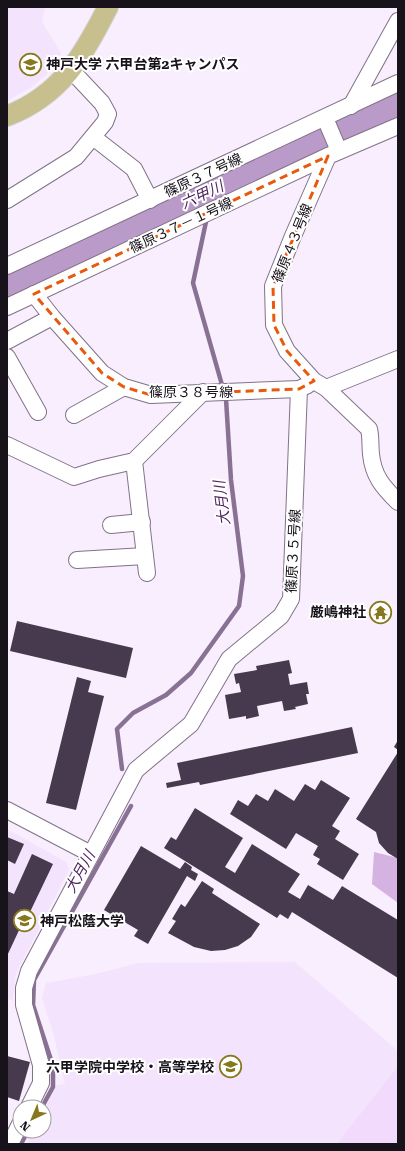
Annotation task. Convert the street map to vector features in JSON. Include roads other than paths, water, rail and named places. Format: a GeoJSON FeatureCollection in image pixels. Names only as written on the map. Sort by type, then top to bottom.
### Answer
{"type":"FeatureCollection","features":[{"type":"Feature","properties":{"kind":"main road"},"geometry":{"type":"LineString","coordinates":[[7,116],[26,107],[50,91],[71,70],[81,56],[108,7]]}},
{"type":"Feature","properties":{"kind":"street"},"geometry":{"type":"LineString","coordinates":[[351,106],[398,21]]}},
{"type":"Feature","properties":{"kind":"street"},"geometry":{"type":"LineString","coordinates":[[7,200],[76,157],[105,122],[108,114],[102,103],[71,70]]}},
{"type":"Feature","properties":{"kind":"street","name":"篠原３７号線"},"geometry":{"type":"LineString","coordinates":[[7,266],[398,84]]}},
{"type":"Feature","properties":{"kind":"street"},"geometry":{"type":"LineString","coordinates":[[325,118],[334,154]]}},
{"type":"Feature","properties":{"kind":"street","name":"篠原３７－１号線"},"geometry":{"type":"LineString","coordinates":[[7,307],[334,154],[398,126]]}},
{"type":"Feature","properties":{"kind":"street"},"geometry":{"type":"LineString","coordinates":[[93,137],[134,169],[150,200]]}},
{"type":"Feature","properties":{"kind":"street","name":"篠原４３号線"},"geometry":{"type":"LineString","coordinates":[[334,154],[293,236],[273,286],[274,324],[287,351],[320,385],[368,429],[370,434],[374,472],[380,483],[398,502]]}},
{"type":"Feature","properties":{"kind":"street","name":"篠原３８号線"},"geometry":{"type":"LineString","coordinates":[[34,294],[52,317],[102,373],[124,387],[151,395],[299,389],[320,385],[398,359]]}},
{"type":"Feature","properties":{"kind":"street"},"geometry":{"type":"LineString","coordinates":[[7,341],[52,317]]}},
{"type":"Feature","properties":{"kind":"street"},"geometry":{"type":"LineString","coordinates":[[7,357],[38,412]]}},
{"type":"Feature","properties":{"kind":"street"},"geometry":{"type":"LineString","coordinates":[[74,415],[124,387]]}},
{"type":"Feature","properties":{"kind":"street","name":"篠原３５号線"},"geometry":{"type":"LineString","coordinates":[[33,1099],[41,1083],[41,1065],[24,1005],[24,988],[29,971],[136,770],[191,724],[229,659],[282,616],[291,599],[299,389]]}},
{"type":"Feature","properties":{"kind":"street"},"geometry":{"type":"LineString","coordinates":[[7,445],[74,477],[99,469],[134,462],[203,392]]}},
{"type":"Feature","properties":{"kind":"street"},"geometry":{"type":"LineString","coordinates":[[134,462],[147,573]]}},
{"type":"Feature","properties":{"kind":"street"},"geometry":{"type":"LineString","coordinates":[[111,525],[142,522]]}},
{"type":"Feature","properties":{"kind":"street"},"geometry":{"type":"LineString","coordinates":[[77,560],[145,556]]}},
{"type":"Feature","properties":{"kind":"street"},"geometry":{"type":"LineString","coordinates":[[7,810],[91,854]]}},
{"type":"Feature","properties":{"kind":"waterway","name":"六甲川"},"geometry":{"type":"LineString","coordinates":[[7,287],[398,103]]}},
{"type":"Feature","properties":{"kind":"waterway","name":"大月川"},"geometry":{"type":"LineString","coordinates":[[209,208],[213,189]]}},
{"type":"Feature","properties":{"kind":"waterway","name":"大月川"},"geometry":{"type":"LineString","coordinates":[[122,769],[117,729],[133,713],[166,695],[191,673],[239,606],[243,576],[231,480],[226,399],[193,283],[207,217]]}},
{"type":"Feature","properties":{"kind":"waterway","name":"大月川"},"geometry":{"type":"LineString","coordinates":[[46,1099],[53,1087],[53,1066],[33,1005],[34,980],[131,806]]}},
{"type":"Feature","properties":{"kind":"waterway","name":"大月川"},"geometry":{"type":"LineString","coordinates":[[21,1144],[24,1139]]}},
{"type":"Feature","properties":{"kind":"place","name":"神戸大学 六甲台第2キャンパス"},"geometry":{"type":"Point","coordinates":[30,64]}},
{"type":"Feature","properties":{"kind":"place","name":"厳嶋神社"},"geometry":{"type":"Point","coordinates":[381,612]}},
{"type":"Feature","properties":{"kind":"place","name":"神戸松蔭大学"},"geometry":{"type":"Point","coordinates":[25,921]}},
{"type":"Feature","properties":{"kind":"place","name":"六甲学院中学校・高等学校"},"geometry":{"type":"Point","coordinates":[230,1067]}}]}
